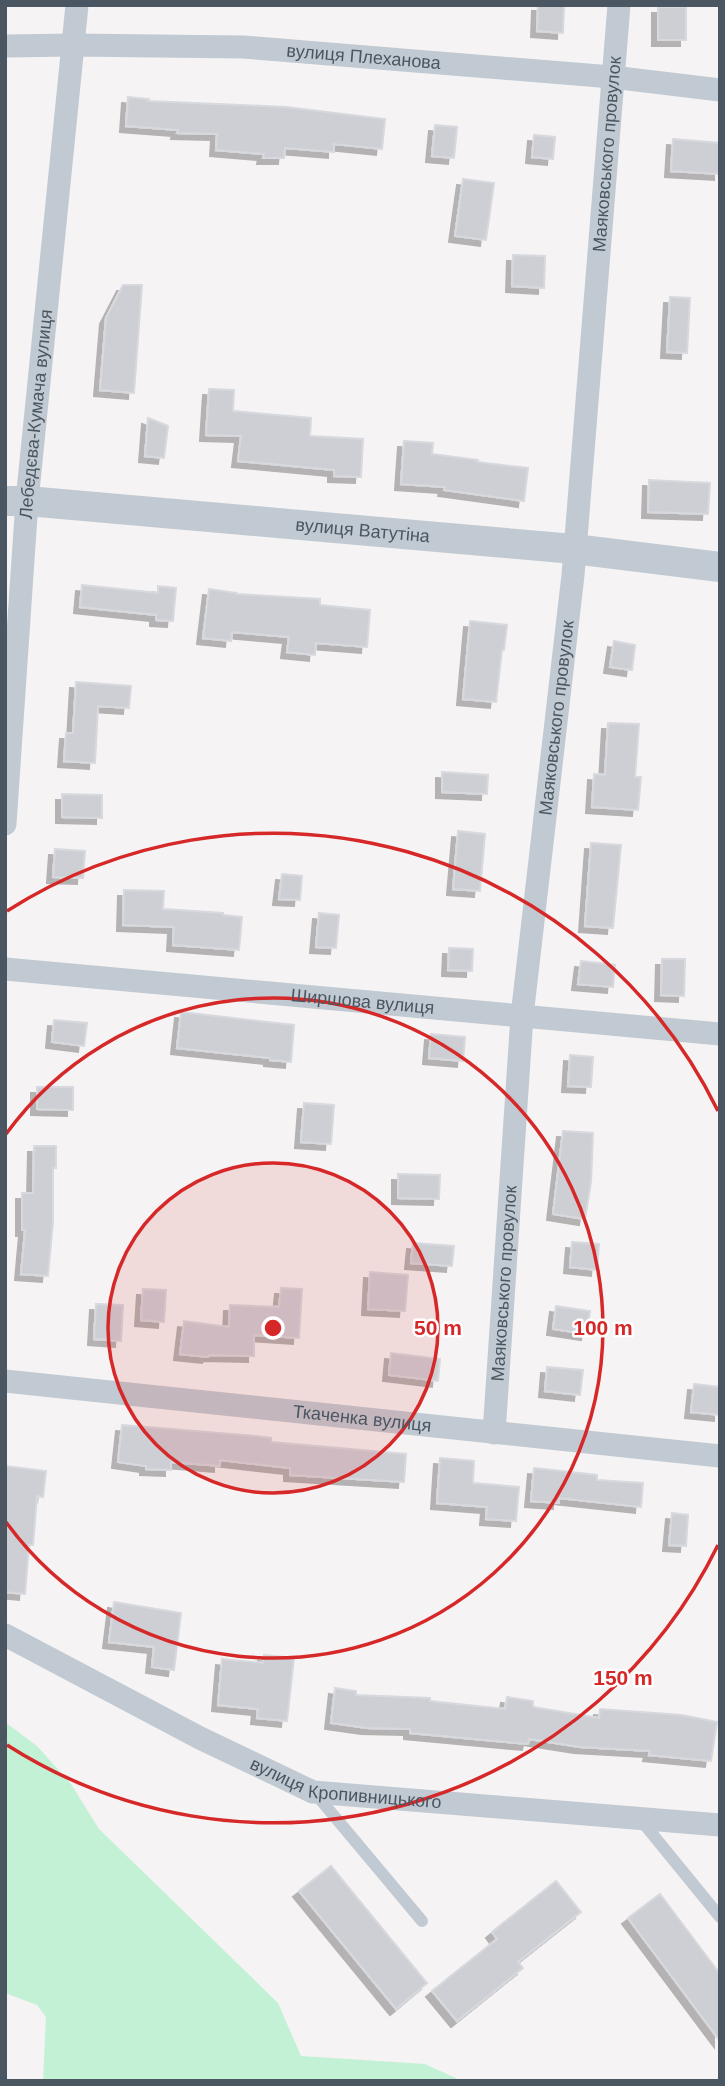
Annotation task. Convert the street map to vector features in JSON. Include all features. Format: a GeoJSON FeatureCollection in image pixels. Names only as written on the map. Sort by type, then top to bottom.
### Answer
{"type":"FeatureCollection","features":[{"type":"Feature","properties":{"kind":"street","name":"Лебедєва-Кумача вулиця"},"geometry":{"type":"LineString","coordinates":[[5,824],[16,501],[77,5]]}},
{"type":"Feature","properties":{"kind":"street","name":"Маяковського провулок"},"geometry":{"type":"LineString","coordinates":[[494,1433],[523,1016],[574,549],[619,5]]}},
{"type":"Feature","properties":{"kind":"street","name":"вулиця Плеханова"},"geometry":{"type":"LineString","coordinates":[[5,46],[243,47],[612,77],[720,90]]}},
{"type":"Feature","properties":{"kind":"street","name":"вулиця Ватутіна"},"geometry":{"type":"LineString","coordinates":[[16,501],[574,549],[720,567]]}},
{"type":"Feature","properties":{"kind":"street","name":"Ширшова вулиця"},"geometry":{"type":"LineString","coordinates":[[5,969],[720,1034]]}},
{"type":"Feature","properties":{"kind":"street","name":"Ткаченка вулиця"},"geometry":{"type":"LineString","coordinates":[[5,1381],[720,1456]]}},
{"type":"Feature","properties":{"kind":"street","name":"вулиця Кропивницького"},"geometry":{"type":"LineString","coordinates":[[5,1635],[200,1738],[313,1791],[720,1825]]}},
{"type":"Feature","properties":{"kind":"lane"},"geometry":{"type":"LineString","coordinates":[[313,1791],[422,1921]]}},
{"type":"Feature","properties":{"kind":"lane"},"geometry":{"type":"LineString","coordinates":[[639,1818],[720,1917]]}},
{"type":"Feature","properties":{"kind":"green space"},"geometry":{"type":"Polygon","coordinates":[[[5,1722],[37,1746],[71,1784],[99,1829],[278,2003],[301,2056],[425,2064],[462,2081],[43,2081],[46,2017],[37,2005],[5,1993],[5,1722]]]}},
{"type":"Feature","properties":{"kind":"building"},"geometry":{"type":"Polygon","coordinates":[[[538,5],[564,5],[563,33],[537,31],[538,5]]]}},
{"type":"Feature","properties":{"kind":"building"},"geometry":{"type":"Polygon","coordinates":[[[658,7],[686,7],[686,40],[658,40],[658,7]]]}},
{"type":"Feature","properties":{"kind":"building"},"geometry":{"type":"Polygon","coordinates":[[[128,97],[149,99],[148,101],[286,107],[385,119],[382,149],[334,144],[334,152],[285,148],[284,158],[263,158],[264,154],[216,150],[217,134],[177,133],[178,130],[126,126],[128,97]]]}},
{"type":"Feature","properties":{"kind":"building"},"geometry":{"type":"Polygon","coordinates":[[[435,125],[457,127],[454,158],[432,156],[435,125]]]}},
{"type":"Feature","properties":{"kind":"building"},"geometry":{"type":"Polygon","coordinates":[[[534,135],[555,137],[553,159],[532,157],[534,135]]]}},
{"type":"Feature","properties":{"kind":"building"},"geometry":{"type":"Polygon","coordinates":[[[673,139],[720,143],[720,174],[671,171],[673,139]]]}},
{"type":"Feature","properties":{"kind":"building"},"geometry":{"type":"Polygon","coordinates":[[[463,179],[494,183],[486,240],[455,236],[463,179]]]}},
{"type":"Feature","properties":{"kind":"building"},"geometry":{"type":"Polygon","coordinates":[[[513,255],[545,256],[544,288],[512,286],[513,255]]]}},
{"type":"Feature","properties":{"kind":"building"},"geometry":{"type":"Polygon","coordinates":[[[123,285],[142,285],[134,393],[100,390],[106,318],[123,285]]]}},
{"type":"Feature","properties":{"kind":"building"},"geometry":{"type":"Polygon","coordinates":[[[670,297],[690,298],[687,353],[667,352],[670,297]]]}},
{"type":"Feature","properties":{"kind":"building"},"geometry":{"type":"Polygon","coordinates":[[[209,389],[234,390],[233,411],[311,418],[310,436],[363,439],[361,477],[334,476],[334,470],[238,461],[241,436],[206,435],[209,389]]]}},
{"type":"Feature","properties":{"kind":"building"},"geometry":{"type":"Polygon","coordinates":[[[148,418],[168,426],[164,458],[145,456],[148,418]]]}},
{"type":"Feature","properties":{"kind":"building"},"geometry":{"type":"Polygon","coordinates":[[[404,441],[433,443],[432,454],[528,468],[524,501],[444,490],[445,487],[401,484],[404,441]]]}},
{"type":"Feature","properties":{"kind":"building"},"geometry":{"type":"Polygon","coordinates":[[[649,480],[710,483],[708,514],[648,512],[649,480]]]}},
{"type":"Feature","properties":{"kind":"building"},"geometry":{"type":"Polygon","coordinates":[[[82,585],[158,593],[158,586],[176,588],[173,621],[156,620],[156,615],[80,607],[82,585]]]}},
{"type":"Feature","properties":{"kind":"building"},"geometry":{"type":"Polygon","coordinates":[[[209,589],[237,594],[320,599],[320,605],[370,610],[367,647],[316,643],[315,655],[287,652],[289,637],[232,632],[231,641],[203,638],[209,589]]]}},
{"type":"Feature","properties":{"kind":"building"},"geometry":{"type":"Polygon","coordinates":[[[470,621],[507,625],[496,702],[463,699],[470,621]]]}},
{"type":"Feature","properties":{"kind":"building"},"geometry":{"type":"Polygon","coordinates":[[[614,641],[635,645],[632,670],[610,667],[614,641]]]}},
{"type":"Feature","properties":{"kind":"building"},"geometry":{"type":"Polygon","coordinates":[[[76,682],[131,686],[129,708],[98,706],[95,763],[64,761],[66,733],[73,733],[76,682]]]}},
{"type":"Feature","properties":{"kind":"building"},"geometry":{"type":"Polygon","coordinates":[[[608,723],[639,724],[635,777],[641,777],[638,810],[592,807],[594,774],[605,775],[608,723]]]}},
{"type":"Feature","properties":{"kind":"building"},"geometry":{"type":"Polygon","coordinates":[[[442,772],[488,775],[487,794],[442,792],[442,772]]]}},
{"type":"Feature","properties":{"kind":"building"},"geometry":{"type":"Polygon","coordinates":[[[62,794],[102,795],[102,818],[62,817],[62,794]]]}},
{"type":"Feature","properties":{"kind":"building"},"geometry":{"type":"Polygon","coordinates":[[[458,831],[485,834],[480,891],[453,889],[458,831]]]}},
{"type":"Feature","properties":{"kind":"building"},"geometry":{"type":"Polygon","coordinates":[[[591,843],[621,845],[613,928],[585,926],[591,843]]]}},
{"type":"Feature","properties":{"kind":"building"},"geometry":{"type":"Polygon","coordinates":[[[55,849],[85,851],[83,878],[53,877],[55,849]]]}},
{"type":"Feature","properties":{"kind":"building"},"geometry":{"type":"Polygon","coordinates":[[[282,874],[302,876],[300,900],[279,899],[282,874]]]}},
{"type":"Feature","properties":{"kind":"building"},"geometry":{"type":"Polygon","coordinates":[[[124,890],[164,891],[163,909],[242,917],[239,950],[173,945],[174,927],[123,925],[124,890]]]}},
{"type":"Feature","properties":{"kind":"building"},"geometry":{"type":"Polygon","coordinates":[[[319,913],[339,915],[336,948],[316,947],[319,913]]]}},
{"type":"Feature","properties":{"kind":"building"},"geometry":{"type":"Polygon","coordinates":[[[449,948],[473,949],[472,971],[448,970],[449,948]]]}},
{"type":"Feature","properties":{"kind":"building"},"geometry":{"type":"Polygon","coordinates":[[[662,959],[685,959],[684,996],[661,995],[662,959]]]}},
{"type":"Feature","properties":{"kind":"building"},"geometry":{"type":"Polygon","coordinates":[[[581,961],[615,965],[613,987],[578,984],[581,961]]]}},
{"type":"Feature","properties":{"kind":"building"},"geometry":{"type":"Polygon","coordinates":[[[181,1012],[294,1025],[291,1062],[177,1048],[181,1012]]]}},
{"type":"Feature","properties":{"kind":"building"},"geometry":{"type":"Polygon","coordinates":[[[54,1020],[87,1023],[84,1046],[52,1042],[54,1020]]]}},
{"type":"Feature","properties":{"kind":"building"},"geometry":{"type":"Polygon","coordinates":[[[431,1034],[465,1037],[463,1061],[429,1058],[431,1034]]]}},
{"type":"Feature","properties":{"kind":"building"},"geometry":{"type":"Polygon","coordinates":[[[570,1055],[593,1057],[591,1087],[568,1086],[570,1055]]]}},
{"type":"Feature","properties":{"kind":"building"},"geometry":{"type":"Polygon","coordinates":[[[37,1087],[73,1087],[73,1110],[37,1109],[37,1087]]]}},
{"type":"Feature","properties":{"kind":"building"},"geometry":{"type":"Polygon","coordinates":[[[304,1103],[334,1105],[331,1144],[301,1142],[304,1103]]]}},
{"type":"Feature","properties":{"kind":"building"},"geometry":{"type":"Polygon","coordinates":[[[563,1131],[593,1133],[591,1182],[585,1219],[553,1214],[563,1131]]]}},
{"type":"Feature","properties":{"kind":"building"},"geometry":{"type":"Polygon","coordinates":[[[34,1146],[56,1146],[48,1276],[21,1274],[25,1230],[22,1230],[22,1193],[33,1193],[34,1146]]]}},
{"type":"Feature","properties":{"kind":"building"},"geometry":{"type":"Polygon","coordinates":[[[398,1174],[440,1175],[439,1199],[398,1198],[398,1174]]]}},
{"type":"Feature","properties":{"kind":"building"},"geometry":{"type":"Polygon","coordinates":[[[572,1242],[599,1244],[597,1270],[570,1267],[572,1242]]]}},
{"type":"Feature","properties":{"kind":"building"},"geometry":{"type":"Polygon","coordinates":[[[413,1243],[454,1246],[452,1266],[411,1263],[413,1243]]]}},
{"type":"Feature","properties":{"kind":"building"},"geometry":{"type":"Polygon","coordinates":[[[370,1272],[408,1275],[405,1311],[368,1309],[370,1272]]]}},
{"type":"Feature","properties":{"kind":"building"},"geometry":{"type":"Polygon","coordinates":[[[281,1288],[302,1289],[299,1338],[254,1335],[254,1356],[208,1357],[180,1354],[184,1321],[229,1327],[230,1305],[279,1307],[281,1288]]]}},
{"type":"Feature","properties":{"kind":"building"},"geometry":{"type":"Polygon","coordinates":[[[143,1289],[166,1290],[164,1322],[141,1320],[143,1289]]]}},
{"type":"Feature","properties":{"kind":"building"},"geometry":{"type":"Polygon","coordinates":[[[96,1304],[123,1305],[121,1341],[94,1339],[96,1304]]]}},
{"type":"Feature","properties":{"kind":"building"},"geometry":{"type":"Polygon","coordinates":[[[556,1306],[590,1311],[587,1334],[553,1329],[556,1306]]]}},
{"type":"Feature","properties":{"kind":"building"},"geometry":{"type":"Polygon","coordinates":[[[391,1353],[440,1359],[438,1381],[389,1375],[391,1353]]]}},
{"type":"Feature","properties":{"kind":"building"},"geometry":{"type":"Polygon","coordinates":[[[547,1367],[583,1370],[580,1395],[545,1391],[547,1367]]]}},
{"type":"Feature","properties":{"kind":"building"},"geometry":{"type":"Polygon","coordinates":[[[694,1384],[720,1387],[720,1415],[691,1412],[694,1384]]]}},
{"type":"Feature","properties":{"kind":"building"},"geometry":{"type":"Polygon","coordinates":[[[122,1425],[256,1436],[271,1438],[271,1442],[406,1454],[404,1482],[290,1475],[290,1468],[220,1460],[220,1466],[171,1462],[171,1470],[146,1469],[146,1466],[118,1462],[122,1425]]]}},
{"type":"Feature","properties":{"kind":"building"},"geometry":{"type":"Polygon","coordinates":[[[440,1458],[474,1461],[473,1483],[519,1487],[516,1521],[486,1519],[487,1507],[437,1503],[440,1458]]]}},
{"type":"Feature","properties":{"kind":"building"},"geometry":{"type":"Polygon","coordinates":[[[5,1466],[46,1471],[43,1497],[37,1496],[25,1594],[5,1592],[5,1466]]]}},
{"type":"Feature","properties":{"kind":"building"},"geometry":{"type":"Polygon","coordinates":[[[534,1468],[597,1475],[597,1480],[643,1483],[641,1507],[559,1498],[559,1503],[531,1501],[534,1468]]]}},
{"type":"Feature","properties":{"kind":"building"},"geometry":{"type":"Polygon","coordinates":[[[672,1513],[688,1515],[686,1546],[669,1545],[672,1513]]]}},
{"type":"Feature","properties":{"kind":"building"},"geometry":{"type":"Polygon","coordinates":[[[114,1602],[181,1613],[174,1670],[152,1667],[154,1647],[109,1642],[114,1602]]]}},
{"type":"Feature","properties":{"kind":"building"},"geometry":{"type":"Polygon","coordinates":[[[264,1655],[294,1658],[287,1721],[257,1718],[258,1709],[218,1705],[222,1659],[263,1663],[264,1655]]]}},
{"type":"Feature","properties":{"kind":"building"},"geometry":{"type":"Polygon","coordinates":[[[335,1688],[356,1691],[356,1695],[430,1698],[430,1701],[505,1709],[507,1697],[533,1701],[533,1707],[599,1718],[600,1709],[682,1715],[717,1722],[711,1761],[649,1755],[650,1751],[580,1747],[529,1739],[528,1744],[410,1733],[410,1729],[367,1728],[331,1723],[335,1688]]]}},
{"type":"Feature","properties":{"kind":"building"},"geometry":{"type":"Polygon","coordinates":[[[331,1866],[427,1983],[396,2009],[299,1891],[331,1866]]]}},
{"type":"Feature","properties":{"kind":"building"},"geometry":{"type":"Polygon","coordinates":[[[556,1881],[581,1912],[518,1962],[523,1968],[457,2021],[432,1991],[497,1939],[492,1932],[556,1881]]]}},
{"type":"Feature","properties":{"kind":"building"},"geometry":{"type":"Polygon","coordinates":[[[660,1894],[720,1974],[720,2041],[628,1918],[660,1894]]]}}]}
